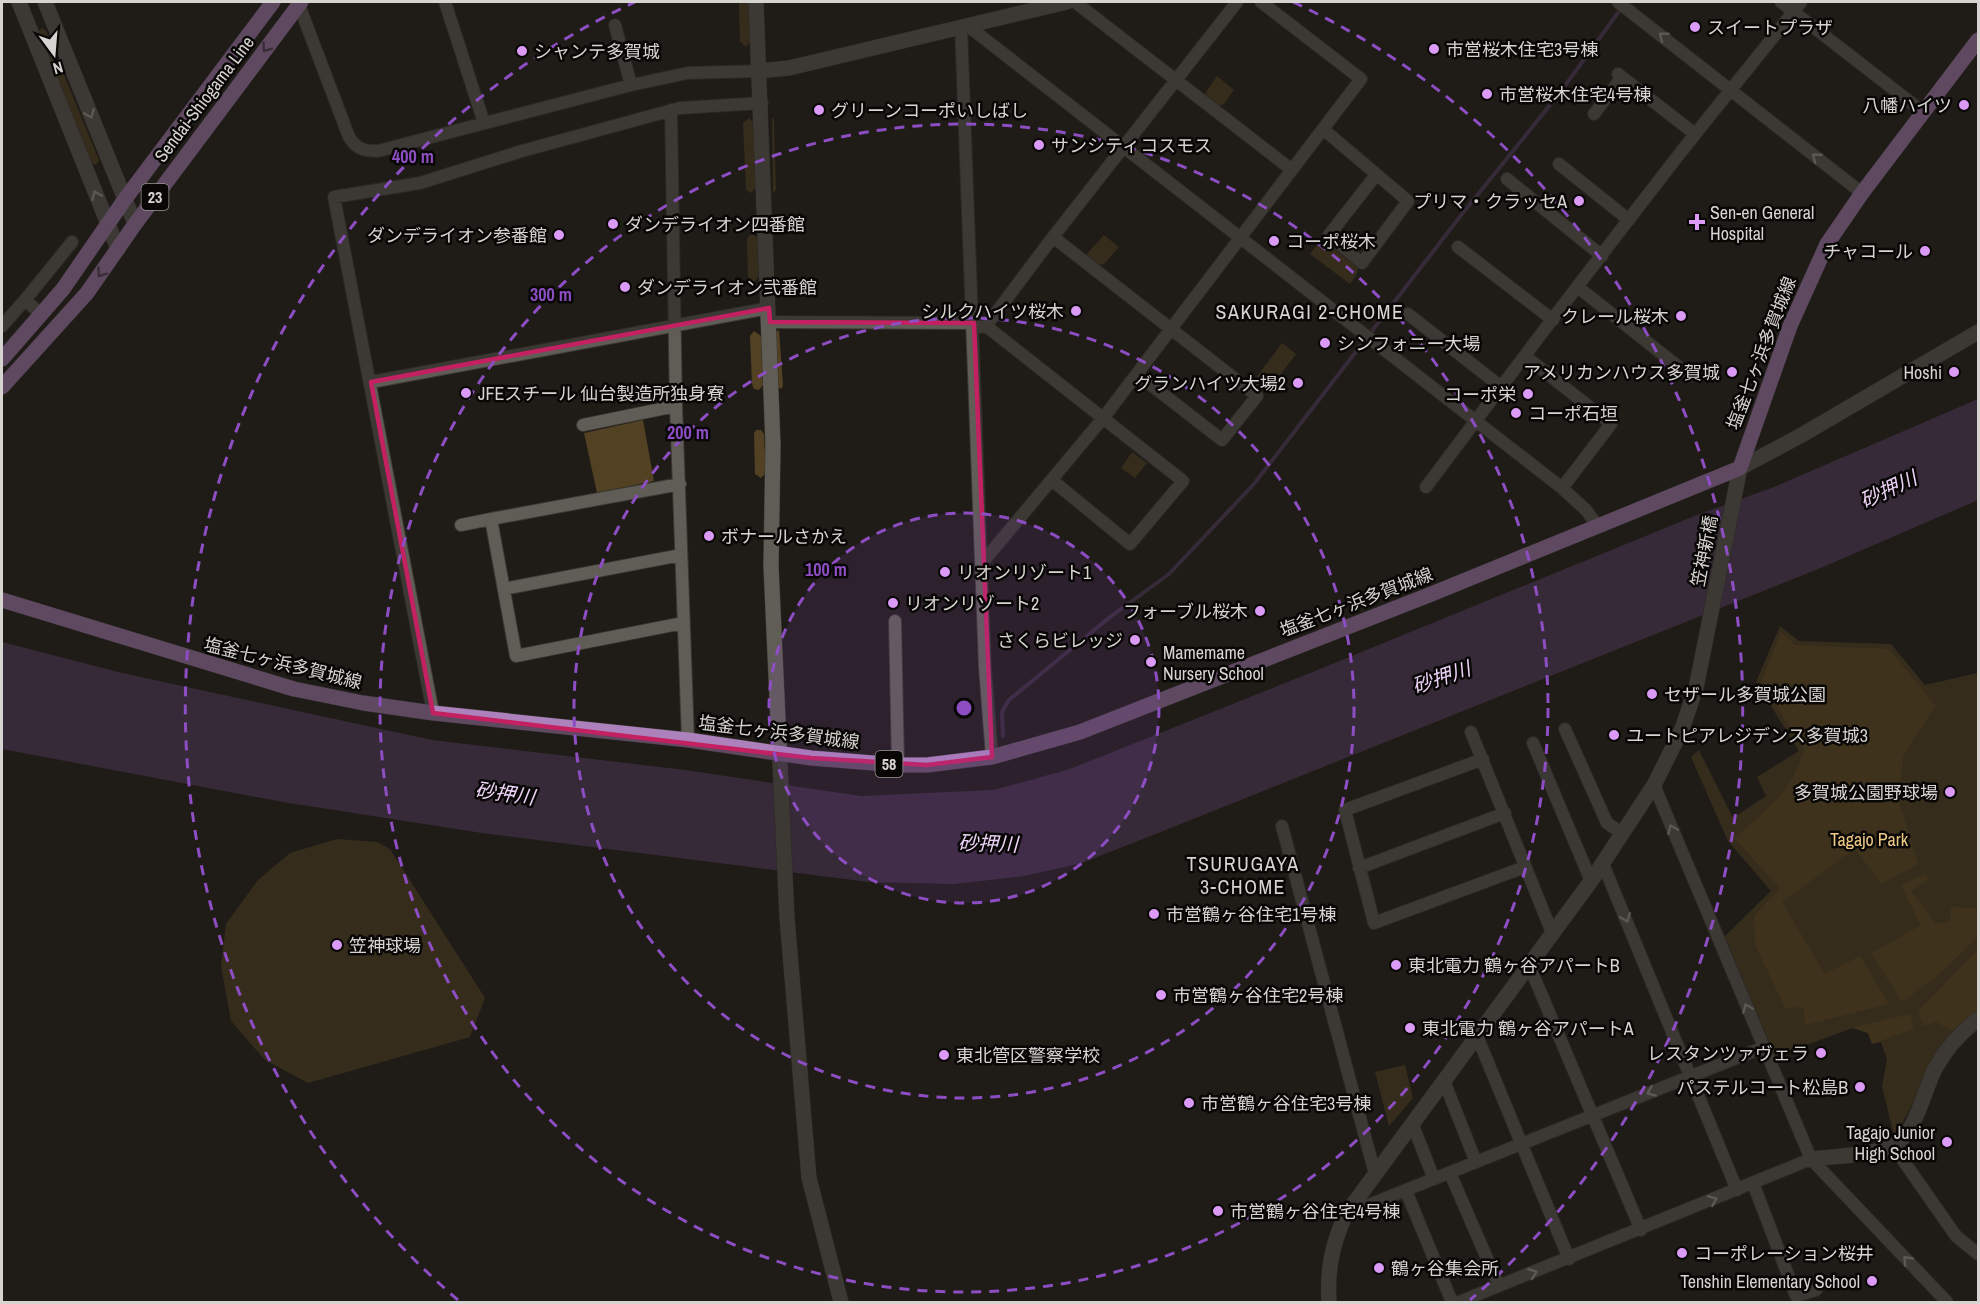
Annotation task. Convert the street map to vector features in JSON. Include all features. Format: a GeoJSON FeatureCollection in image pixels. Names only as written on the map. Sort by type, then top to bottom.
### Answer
{"type":"FeatureCollection","features":[{"type":"Feature","properties":{"kind":"main road","name":"Sendai-Shiogama Line"},"geometry":{"type":"LineString","coordinates":[[2,359],[63,289],[125,199],[273,2]]}},
{"type":"Feature","properties":{"kind":"main road","name":"Sendai-Shiogama Line"},"geometry":{"type":"LineString","coordinates":[[2,387],[87,293],[135,224],[300,3]]}},
{"type":"Feature","properties":{"kind":"main road","name":"塩釜七ヶ浜多賀城線"},"geometry":{"type":"LineString","coordinates":[[2,600],[294,689],[363,703],[433,713],[688,740],[781,754],[898,765],[927,765],[992,757],[1080,732],[1434,593],[1740,468],[1769,380],[1802,295],[1827,244],[1862,193],[1978,40]]}},
{"type":"Feature","properties":{"kind":"street"},"geometry":{"type":"LineString","coordinates":[[19,2],[118,249]]}},
{"type":"Feature","properties":{"kind":"street"},"geometry":{"type":"LineString","coordinates":[[45,2],[135,224]]}},
{"type":"Feature","properties":{"kind":"street"},"geometry":{"type":"LineString","coordinates":[[445,2],[483,123]]}},
{"type":"Feature","properties":{"kind":"street"},"geometry":{"type":"LineString","coordinates":[[756,2],[762,103],[773,445],[771,566],[786,884],[809,1178],[841,1302]]}},
{"type":"Feature","properties":{"kind":"street"},"geometry":{"type":"LineString","coordinates":[[300,3],[355,146],[365,151],[378,151],[631,85],[688,73],[789,68],[1067,2]]}},
{"type":"Feature","properties":{"kind":"street"},"geometry":{"type":"LineString","coordinates":[[1075,2],[1292,170]]}},
{"type":"Feature","properties":{"kind":"street"},"geometry":{"type":"LineString","coordinates":[[986,326],[1238,2]]}},
{"type":"Feature","properties":{"kind":"street"},"geometry":{"type":"LineString","coordinates":[[982,562],[1053,481],[1104,417],[1361,79],[1261,2]]}},
{"type":"Feature","properties":{"kind":"street"},"geometry":{"type":"LineString","coordinates":[[1618,2],[1862,193]]}},
{"type":"Feature","properties":{"kind":"street"},"geometry":{"type":"LineString","coordinates":[[1781,2],[1798,6],[1923,112]]}},
{"type":"Feature","properties":{"kind":"street"},"geometry":{"type":"LineString","coordinates":[[1426,487],[1500,386],[1579,288],[1695,134],[1798,6]]}},
{"type":"Feature","properties":{"kind":"street"},"geometry":{"type":"LineString","coordinates":[[615,25],[631,85]]}},
{"type":"Feature","properties":{"kind":"street"},"geometry":{"type":"LineString","coordinates":[[965,26],[1562,488],[1586,510],[1597,525]]}},
{"type":"Feature","properties":{"kind":"street"},"geometry":{"type":"LineString","coordinates":[[965,26],[985,667],[992,757]]}},
{"type":"Feature","properties":{"kind":"street"},"geometry":{"type":"LineString","coordinates":[[1594,114],[1620,76],[1695,134]]}},
{"type":"Feature","properties":{"kind":"street"},"geometry":{"type":"LineString","coordinates":[[433,713],[334,197],[420,183],[522,151],[671,110],[762,103]]}},
{"type":"Feature","properties":{"kind":"street"},"geometry":{"type":"LineString","coordinates":[[671,110],[677,323],[676,406],[688,740]]}},
{"type":"Feature","properties":{"kind":"street"},"geometry":{"type":"LineString","coordinates":[[1323,129],[1408,201],[1362,263],[1329,235],[1376,174]]}},
{"type":"Feature","properties":{"kind":"street"},"geometry":{"type":"LineString","coordinates":[[1559,164],[1629,220]]}},
{"type":"Feature","properties":{"kind":"street"},"geometry":{"type":"LineString","coordinates":[[1507,179],[1602,256]]}},
{"type":"Feature","properties":{"kind":"street"},"geometry":{"type":"LineString","coordinates":[[1053,237],[1257,396],[1222,440],[1137,374]]}},
{"type":"Feature","properties":{"kind":"street"},"geometry":{"type":"LineString","coordinates":[[2,326],[72,242]]}},
{"type":"Feature","properties":{"kind":"street"},"geometry":{"type":"LineString","coordinates":[[1458,248],[1552,320]]}},
{"type":"Feature","properties":{"kind":"street"},"geometry":{"type":"LineString","coordinates":[[1579,288],[1690,376]]}},
{"type":"Feature","properties":{"kind":"street"},"geometry":{"type":"LineString","coordinates":[[25,300],[41,314]]}},
{"type":"Feature","properties":{"kind":"street"},"geometry":{"type":"LineString","coordinates":[[1408,314],[1500,386]]}},
{"type":"Feature","properties":{"kind":"street"},"geometry":{"type":"LineString","coordinates":[[371,382],[677,323],[769,315],[986,326],[1183,481],[1130,544],[1053,481]]}},
{"type":"Feature","properties":{"kind":"street"},"geometry":{"type":"LineString","coordinates":[[1740,468],[1800,436],[1978,332]]}},
{"type":"Feature","properties":{"kind":"street"},"geometry":{"type":"LineString","coordinates":[[1525,356],[1611,424],[1562,488]]}},
{"type":"Feature","properties":{"kind":"street"},"geometry":{"type":"LineString","coordinates":[[583,425],[676,406]]}},
{"type":"Feature","properties":{"kind":"street","name":"笠神新橋"},"geometry":{"type":"LineString","coordinates":[[1329,1302],[1328,1277],[1334,1239],[1346,1214],[1591,881],[1654,785],[1689,713],[1740,468]]}},
{"type":"Feature","properties":{"kind":"street"},"geometry":{"type":"LineString","coordinates":[[460,525],[680,484]]}},
{"type":"Feature","properties":{"kind":"street"},"geometry":{"type":"LineString","coordinates":[[491,519],[516,656],[683,623]]}},
{"type":"Feature","properties":{"kind":"street"},"geometry":{"type":"LineString","coordinates":[[504,589],[681,555]]}},
{"type":"Feature","properties":{"kind":"street"},"geometry":{"type":"LineString","coordinates":[[895,621],[898,765]]}},
{"type":"Feature","properties":{"kind":"street"},"geometry":{"type":"LineString","coordinates":[[1566,729],[1607,823],[1623,834]]}},
{"type":"Feature","properties":{"kind":"street"},"geometry":{"type":"LineString","coordinates":[[1472,732],[1552,935]]}},
{"type":"Feature","properties":{"kind":"street"},"geometry":{"type":"LineString","coordinates":[[1533,743],[1591,881]]}},
{"type":"Feature","properties":{"kind":"street"},"geometry":{"type":"LineString","coordinates":[[1483,759],[1344,810],[1374,923],[1525,867]]}},
{"type":"Feature","properties":{"kind":"street"},"geometry":{"type":"LineString","coordinates":[[1654,785],[1811,1159],[1947,1302]]}},
{"type":"Feature","properties":{"kind":"street"},"geometry":{"type":"LineString","coordinates":[[1359,868],[1505,813]]}},
{"type":"Feature","properties":{"kind":"street"},"geometry":{"type":"LineString","coordinates":[[1282,826],[1375,1174]]}},
{"type":"Feature","properties":{"kind":"street"},"geometry":{"type":"LineString","coordinates":[[1603,864],[1737,1190]]}},
{"type":"Feature","properties":{"kind":"street"},"geometry":{"type":"LineString","coordinates":[[1529,965],[1641,1230]]}},
{"type":"Feature","properties":{"kind":"street"},"geometry":{"type":"LineString","coordinates":[[1459,1302],[1811,1159],[1865,1153],[1893,1146],[1912,1125],[1932,1074],[1951,1043],[1978,1019]]}},
{"type":"Feature","properties":{"kind":"street"},"geometry":{"type":"LineString","coordinates":[[1477,1036],[1569,1259]]}},
{"type":"Feature","properties":{"kind":"street"},"geometry":{"type":"LineString","coordinates":[[1346,1214],[1764,1047]]}},
{"type":"Feature","properties":{"kind":"street"},"geometry":{"type":"LineString","coordinates":[[1444,1081],[1476,1162]]}},
{"type":"Feature","properties":{"kind":"street"},"geometry":{"type":"LineString","coordinates":[[1412,1124],[1434,1179]]}},
{"type":"Feature","properties":{"kind":"street"},"geometry":{"type":"LineString","coordinates":[[1893,1146],[1956,1236],[1978,1254]]}},
{"type":"Feature","properties":{"kind":"street"},"geometry":{"type":"LineString","coordinates":[[1450,1173],[1499,1286]]}},
{"type":"Feature","properties":{"kind":"street"},"geometry":{"type":"LineString","coordinates":[[1753,1183],[1796,1296],[1816,1290]]}},
{"type":"Feature","properties":{"kind":"street"},"geometry":{"type":"LineString","coordinates":[[1406,1191],[1452,1302]]}},
{"type":"Feature","properties":{"kind":"highlighted area"},"geometry":{"type":"Polygon","coordinates":[[[769,308],[770,322],[974,323],[992,757],[927,765],[811,758],[433,713],[371,382],[769,308]]]}},
{"type":"Feature","properties":{"kind":"green space"},"geometry":{"type":"Polygon","coordinates":[[[739,2],[748,2],[751,41],[746,47],[740,41],[739,2]]]}},
{"type":"Feature","properties":{"kind":"green space"},"geometry":{"type":"Polygon","coordinates":[[[42,28],[46,31],[99,160],[96,165],[92,164],[38,32],[42,28]]]}},
{"type":"Feature","properties":{"kind":"green space"},"geometry":{"type":"Polygon","coordinates":[[[1217,76],[1234,90],[1224,104],[1219,106],[1204,95],[1217,76]]]}},
{"type":"Feature","properties":{"kind":"green space"},"geometry":{"type":"Polygon","coordinates":[[[772,117],[774,119],[776,190],[773,193],[772,117]]]}},
{"type":"Feature","properties":{"kind":"green space"},"geometry":{"type":"Polygon","coordinates":[[[749,118],[754,123],[756,187],[751,193],[746,190],[743,123],[749,118]]]}},
{"type":"Feature","properties":{"kind":"green space"},"geometry":{"type":"Polygon","coordinates":[[[752,233],[757,238],[759,276],[754,282],[748,277],[747,239],[752,233]]]}},
{"type":"Feature","properties":{"kind":"green space"},"geometry":{"type":"Polygon","coordinates":[[[1104,235],[1119,247],[1104,264],[1099,265],[1086,255],[1104,235]]]}},
{"type":"Feature","properties":{"kind":"green space"},"geometry":{"type":"Polygon","coordinates":[[[1324,241],[1358,268],[1350,284],[1310,254],[1319,242],[1324,241]]]}},
{"type":"Feature","properties":{"kind":"green space"},"geometry":{"type":"Polygon","coordinates":[[[779,330],[783,386],[781,389],[778,387],[776,332],[779,330]]]}},
{"type":"Feature","properties":{"kind":"green space"},"geometry":{"type":"Polygon","coordinates":[[[754,331],[761,336],[763,385],[759,390],[754,389],[752,384],[750,336],[754,331]]]}},
{"type":"Feature","properties":{"kind":"green space"},"geometry":{"type":"Polygon","coordinates":[[[1282,343],[1296,354],[1267,393],[1252,383],[1282,343]]]}},
{"type":"Feature","properties":{"kind":"green space"},"geometry":{"type":"Polygon","coordinates":[[[643,420],[654,481],[597,493],[584,433],[643,420]]]}},
{"type":"Feature","properties":{"kind":"green space"},"geometry":{"type":"Polygon","coordinates":[[[756,430],[761,430],[764,434],[766,473],[761,478],[755,474],[754,433],[756,430]]]}},
{"type":"Feature","properties":{"kind":"green space"},"geometry":{"type":"Polygon","coordinates":[[[1132,452],[1147,463],[1135,478],[1121,468],[1132,452]]]}},
{"type":"Feature","properties":{"kind":"green space","name":"Tagajo Park"},"geometry":{"type":"Polygon","coordinates":[[[1780,626],[1799,641],[1891,644],[1925,685],[1978,673],[1978,1011],[1949,1037],[1894,1136],[1882,1086],[1887,1059],[1881,1042],[1872,1044],[1868,1033],[1853,1028],[1773,1057],[1724,937],[1771,891],[1728,841],[1691,757],[1699,750],[1733,818],[1766,796],[1757,777],[1799,751],[1756,682],[1780,626]]]}},
{"type":"Feature","properties":{"kind":"green space"},"geometry":{"type":"Polygon","coordinates":[[[1781,632],[1795,645],[1889,649],[1936,706],[1903,755],[1899,802],[1918,864],[1881,884],[1855,849],[1782,902],[1825,974],[1860,956],[1889,1004],[1805,1025],[1803,1007],[1785,1008],[1755,944],[1754,916],[1780,888],[1734,838],[1767,809],[1785,788],[1799,764],[1804,749],[1761,682],[1781,632]]]}},
{"type":"Feature","properties":{"kind":"green space","name":"笠神球場"},"geometry":{"type":"Polygon","coordinates":[[[337,839],[377,842],[390,849],[485,998],[470,1037],[308,1083],[265,1060],[231,1021],[221,966],[226,924],[258,880],[290,853],[337,839]]]}},
{"type":"Feature","properties":{"kind":"green space"},"geometry":{"type":"Polygon","coordinates":[[[1925,874],[1929,879],[1911,891],[1936,924],[1950,921],[1951,907],[1977,908],[1978,937],[1938,975],[1902,1002],[1871,953],[1921,925],[1901,885],[1925,874]]]}},
{"type":"Feature","properties":{"kind":"green space"},"geometry":{"type":"Polygon","coordinates":[[[1978,950],[1978,1011],[1952,1031],[1936,1022],[1923,1026],[1918,1011],[1978,950]]]}},
{"type":"Feature","properties":{"kind":"green space"},"geometry":{"type":"Polygon","coordinates":[[[1910,1014],[1914,1029],[1872,1044],[1868,1033],[1853,1028],[1910,1014]]]}},
{"type":"Feature","properties":{"kind":"green space"},"geometry":{"type":"Polygon","coordinates":[[[1405,1065],[1413,1098],[1389,1126],[1375,1072],[1405,1065]]]}},
{"type":"Feature","properties":{"kind":"water","name":"砂押川"},"geometry":{"type":"Polygon","coordinates":[[[1978,399],[1978,500],[1823,567],[1082,863],[1024,876],[954,884],[869,882],[482,833],[283,802],[2,749],[2,642],[122,673],[432,740],[685,770],[861,796],[994,790],[1070,769],[1697,515],[1774,487],[1978,399]]]}},
{"type":"Feature","properties":{"kind":"waterway"},"geometry":{"type":"LineString","coordinates":[[1003,736],[1002,712],[1009,700],[1110,617],[1169,574],[1254,484],[1462,214],[1559,94],[1620,10]]}},
{"type":"Feature","properties":{"kind":"place","name":"スイートプラザ"},"geometry":{"type":"Point","coordinates":[1695,27]}},
{"type":"Feature","properties":{"kind":"place","name":"市営桜木住宅3号棟"},"geometry":{"type":"Point","coordinates":[1434,49]}},
{"type":"Feature","properties":{"kind":"place","name":"シャンテ多賀城"},"geometry":{"type":"Point","coordinates":[522,51]}},
{"type":"Feature","properties":{"kind":"place","name":"市営桜木住宅4号棟"},"geometry":{"type":"Point","coordinates":[1487,94]}},
{"type":"Feature","properties":{"kind":"place","name":"八幡ハイツ"},"geometry":{"type":"Point","coordinates":[1964,105]}},
{"type":"Feature","properties":{"kind":"place","name":"グリーンコーポいしばし"},"geometry":{"type":"Point","coordinates":[819,110]}},
{"type":"Feature","properties":{"kind":"place","name":"サンシティコスモス"},"geometry":{"type":"Point","coordinates":[1039,145]}},
{"type":"Feature","properties":{"kind":"place","name":"プリマ・クラッセA"},"geometry":{"type":"Point","coordinates":[1579,201]}},
{"type":"Feature","properties":{"kind":"place","name":"Sen-en General Hospital"},"geometry":{"type":"Point","coordinates":[1697,222]}},
{"type":"Feature","properties":{"kind":"place","name":"ダンデライオン四番館"},"geometry":{"type":"Point","coordinates":[613,224]}},
{"type":"Feature","properties":{"kind":"place","name":"ダンデライオン参番館"},"geometry":{"type":"Point","coordinates":[559,235]}},
{"type":"Feature","properties":{"kind":"place","name":"コーポ桜木"},"geometry":{"type":"Point","coordinates":[1274,241]}},
{"type":"Feature","properties":{"kind":"place","name":"チャコール"},"geometry":{"type":"Point","coordinates":[1925,251]}},
{"type":"Feature","properties":{"kind":"place","name":"ダンデライオン弐番館"},"geometry":{"type":"Point","coordinates":[625,287]}},
{"type":"Feature","properties":{"kind":"place","name":"シルクハイツ桜木"},"geometry":{"type":"Point","coordinates":[1076,311]}},
{"type":"Feature","properties":{"kind":"place","name":"クレール桜木"},"geometry":{"type":"Point","coordinates":[1681,316]}},
{"type":"Feature","properties":{"kind":"place","name":"シンフォニー大場"},"geometry":{"type":"Point","coordinates":[1325,343]}},
{"type":"Feature","properties":{"kind":"place","name":"アメリカンハウス多賀城"},"geometry":{"type":"Point","coordinates":[1732,372]}},
{"type":"Feature","properties":{"kind":"place","name":"Hoshi"},"geometry":{"type":"Point","coordinates":[1954,372]}},
{"type":"Feature","properties":{"kind":"place","name":"グランハイツ大場2"},"geometry":{"type":"Point","coordinates":[1298,383]}},
{"type":"Feature","properties":{"kind":"place","name":"JFEスチール 仙台製造所独身寮"},"geometry":{"type":"Point","coordinates":[466,393]}},
{"type":"Feature","properties":{"kind":"place","name":"コーポ栄"},"geometry":{"type":"Point","coordinates":[1528,394]}},
{"type":"Feature","properties":{"kind":"place","name":"コーポ石垣"},"geometry":{"type":"Point","coordinates":[1516,413]}},
{"type":"Feature","properties":{"kind":"place","name":"ボナールさかえ"},"geometry":{"type":"Point","coordinates":[709,536]}},
{"type":"Feature","properties":{"kind":"place","name":"リオンリゾート1"},"geometry":{"type":"Point","coordinates":[945,572]}},
{"type":"Feature","properties":{"kind":"place","name":"リオンリゾート2"},"geometry":{"type":"Point","coordinates":[893,603]}},
{"type":"Feature","properties":{"kind":"place","name":"フォーブル桜木"},"geometry":{"type":"Point","coordinates":[1260,611]}},
{"type":"Feature","properties":{"kind":"place","name":"さくらビレッジ"},"geometry":{"type":"Point","coordinates":[1135,640]}},
{"type":"Feature","properties":{"kind":"place","name":"Mamemame Nursery School"},"geometry":{"type":"Point","coordinates":[1151,662]}},
{"type":"Feature","properties":{"kind":"place","name":"セザール多賀城公園"},"geometry":{"type":"Point","coordinates":[1652,694]}},
{"type":"Feature","properties":{"kind":"place","name":"ユートピアレジデンス多賀城3"},"geometry":{"type":"Point","coordinates":[1614,735]}},
{"type":"Feature","properties":{"kind":"place","name":"多賀城公園野球場"},"geometry":{"type":"Point","coordinates":[1950,792]}},
{"type":"Feature","properties":{"kind":"place","name":"市営鶴ヶ谷住宅1号棟"},"geometry":{"type":"Point","coordinates":[1154,914]}},
{"type":"Feature","properties":{"kind":"place","name":"笠神球場"},"geometry":{"type":"Point","coordinates":[337,945]}},
{"type":"Feature","properties":{"kind":"place","name":"東北電力 鶴ヶ谷アパートB"},"geometry":{"type":"Point","coordinates":[1396,965]}},
{"type":"Feature","properties":{"kind":"place","name":"市営鶴ヶ谷住宅2号棟"},"geometry":{"type":"Point","coordinates":[1161,995]}},
{"type":"Feature","properties":{"kind":"place","name":"東北電力 鶴ヶ谷アパートA"},"geometry":{"type":"Point","coordinates":[1410,1028]}},
{"type":"Feature","properties":{"kind":"place","name":"レスタンツァヴェラ"},"geometry":{"type":"Point","coordinates":[1821,1053]}},
{"type":"Feature","properties":{"kind":"place","name":"東北管区警察学校"},"geometry":{"type":"Point","coordinates":[944,1055]}},
{"type":"Feature","properties":{"kind":"place","name":"パステルコート松島B"},"geometry":{"type":"Point","coordinates":[1860,1087]}},
{"type":"Feature","properties":{"kind":"place","name":"市営鶴ヶ谷住宅3号棟"},"geometry":{"type":"Point","coordinates":[1189,1103]}},
{"type":"Feature","properties":{"kind":"place","name":"Tagajo Junior High School"},"geometry":{"type":"Point","coordinates":[1947,1142]}},
{"type":"Feature","properties":{"kind":"place","name":"市営鶴ヶ谷住宅4号棟"},"geometry":{"type":"Point","coordinates":[1218,1211]}},
{"type":"Feature","properties":{"kind":"place","name":"コーポレーション桜井"},"geometry":{"type":"Point","coordinates":[1682,1253]}},
{"type":"Feature","properties":{"kind":"place","name":"鶴ヶ谷集会所"},"geometry":{"type":"Point","coordinates":[1379,1268]}},
{"type":"Feature","properties":{"kind":"place","name":"Tenshin Elementary School"},"geometry":{"type":"Point","coordinates":[1872,1281]}},
{"type":"Feature","properties":{"kind":"district","name":"SAKURAGI 2-CHOME"},"geometry":{"type":"Point","coordinates":[1310,311]}},
{"type":"Feature","properties":{"kind":"district","name":"TSURUGAYA 3-CHOME"},"geometry":{"type":"Point","coordinates":[1243,874]}}]}
